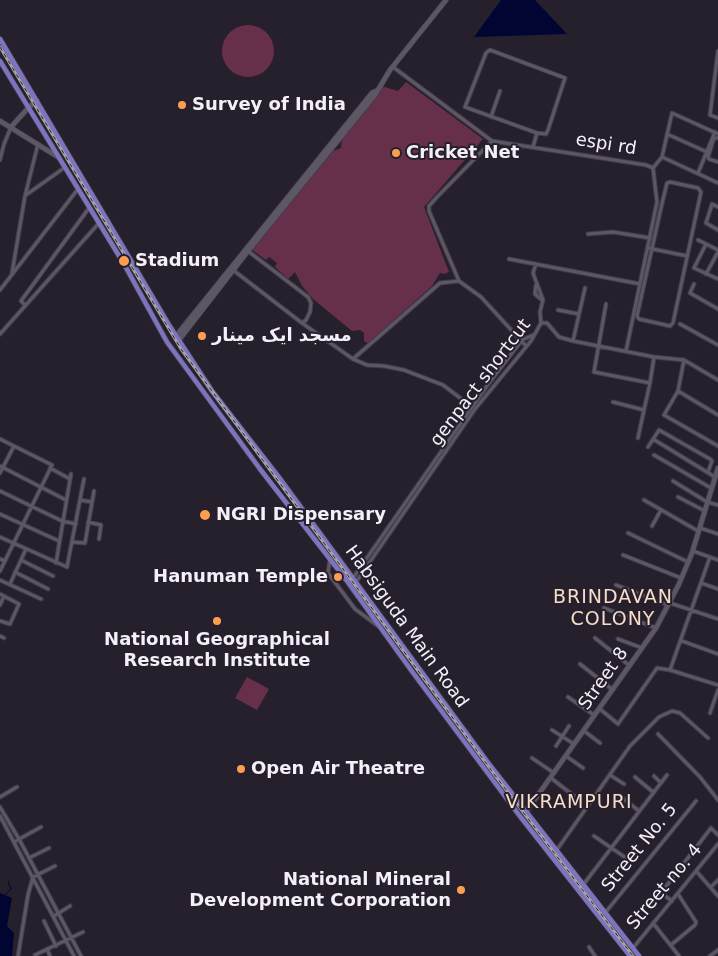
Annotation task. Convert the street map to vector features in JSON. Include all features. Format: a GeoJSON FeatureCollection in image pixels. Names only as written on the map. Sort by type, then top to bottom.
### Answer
{"type":"FeatureCollection","features":[{"type":"Feature","properties":{"kind":"main road","name":"Habsiguda Main Road"},"geometry":{"type":"LineString","coordinates":[[0,38],[178,338],[214,394],[355,580],[489,764],[639,956]]}},
{"type":"Feature","properties":{"kind":"main road","name":"Habsiguda Main Road"},"geometry":{"type":"LineString","coordinates":[[0,61],[64,168],[90,207],[167,342],[519,815],[630,956]]}},
{"type":"Feature","properties":{"kind":"main road"},"geometry":{"type":"LineString","coordinates":[[208,398],[214,394]]}},
{"type":"Feature","properties":{"kind":"main road"},"geometry":{"type":"LineString","coordinates":[[410,670],[418,666]]}},
{"type":"Feature","properties":{"kind":"street"},"geometry":{"type":"LineString","coordinates":[[178,338],[344,134],[393,67],[446,0]]}},
{"type":"Feature","properties":{"kind":"street"},"geometry":{"type":"LineString","coordinates":[[490,50],[565,78],[546,134],[537,133],[465,107],[486,52],[490,50]]}},
{"type":"Feature","properties":{"kind":"street"},"geometry":{"type":"LineString","coordinates":[[718,50],[710,115],[718,118]]}},
{"type":"Feature","properties":{"kind":"street","name":"espi rd"},"geometry":{"type":"LineString","coordinates":[[393,67],[492,141],[646,165],[653,168],[658,207],[626,351]]}},
{"type":"Feature","properties":{"kind":"street"},"geometry":{"type":"LineString","coordinates":[[178,338],[372,93],[377,90]]}},
{"type":"Feature","properties":{"kind":"street"},"geometry":{"type":"LineString","coordinates":[[492,117],[500,92]]}},
{"type":"Feature","properties":{"kind":"street"},"geometry":{"type":"LineString","coordinates":[[0,160],[4,144],[12,127],[29,107],[37,101]]}},
{"type":"Feature","properties":{"kind":"street"},"geometry":{"type":"LineString","coordinates":[[653,168],[662,157],[671,114],[675,113],[717,133],[706,157]]}},
{"type":"Feature","properties":{"kind":"street"},"geometry":{"type":"LineString","coordinates":[[0,121],[58,157]]}},
{"type":"Feature","properties":{"kind":"street"},"geometry":{"type":"LineString","coordinates":[[533,147],[537,133]]}},
{"type":"Feature","properties":{"kind":"street"},"geometry":{"type":"LineString","coordinates":[[667,134],[707,152]]}},
{"type":"Feature","properties":{"kind":"street"},"geometry":{"type":"LineString","coordinates":[[698,173],[714,138],[718,138]]}},
{"type":"Feature","properties":{"kind":"street"},"geometry":{"type":"LineString","coordinates":[[492,141],[428,206],[459,281],[482,297],[526,346]]}},
{"type":"Feature","properties":{"kind":"street"},"geometry":{"type":"LineString","coordinates":[[12,273],[25,196],[38,144]]}},
{"type":"Feature","properties":{"kind":"street"},"geometry":{"type":"LineString","coordinates":[[662,157],[718,183]]}},
{"type":"Feature","properties":{"kind":"street"},"geometry":{"type":"LineString","coordinates":[[706,157],[718,162]]}},
{"type":"Feature","properties":{"kind":"street"},"geometry":{"type":"LineString","coordinates":[[25,196],[64,168]]}},
{"type":"Feature","properties":{"kind":"street"},"geometry":{"type":"LineString","coordinates":[[643,278],[638,318],[672,325],[688,256],[701,192],[700,189],[668,182],[658,207],[658,225],[644,273]]}},
{"type":"Feature","properties":{"kind":"street"},"geometry":{"type":"LineString","coordinates":[[0,290],[79,189]]}},
{"type":"Feature","properties":{"kind":"street"},"geometry":{"type":"LineString","coordinates":[[718,207],[712,204],[706,223],[718,230]]}},
{"type":"Feature","properties":{"kind":"street"},"geometry":{"type":"LineString","coordinates":[[25,305],[21,302],[90,207]]}},
{"type":"Feature","properties":{"kind":"street"},"geometry":{"type":"LineString","coordinates":[[0,334],[99,223]]}},
{"type":"Feature","properties":{"kind":"street"},"geometry":{"type":"LineString","coordinates":[[653,224],[658,225]]}},
{"type":"Feature","properties":{"kind":"street"},"geometry":{"type":"LineString","coordinates":[[588,234],[613,232],[650,238]]}},
{"type":"Feature","properties":{"kind":"street"},"geometry":{"type":"LineString","coordinates":[[698,240],[718,251],[706,274]]}},
{"type":"Feature","properties":{"kind":"street"},"geometry":{"type":"LineString","coordinates":[[706,244],[694,268],[718,279]]}},
{"type":"Feature","properties":{"kind":"street"},"geometry":{"type":"LineString","coordinates":[[648,248],[688,256]]}},
{"type":"Feature","properties":{"kind":"street"},"geometry":{"type":"LineString","coordinates":[[248,251],[308,297],[311,303],[310,312],[302,324]]}},
{"type":"Feature","properties":{"kind":"street"},"geometry":{"type":"LineString","coordinates":[[509,259],[640,284]]}},
{"type":"Feature","properties":{"kind":"street"},"geometry":{"type":"LineString","coordinates":[[536,264],[533,273],[543,300],[540,312],[542,323]]}},
{"type":"Feature","properties":{"kind":"street"},"geometry":{"type":"LineString","coordinates":[[233,270],[302,324],[353,359],[367,366],[384,366],[404,370],[443,385],[472,407]]}},
{"type":"Feature","properties":{"kind":"street"},"geometry":{"type":"LineString","coordinates":[[353,359],[440,283],[459,281]]}},
{"type":"Feature","properties":{"kind":"street"},"geometry":{"type":"LineString","coordinates":[[694,284],[690,293],[717,307]]}},
{"type":"Feature","properties":{"kind":"street"},"geometry":{"type":"LineString","coordinates":[[573,341],[585,288]]}},
{"type":"Feature","properties":{"kind":"street"},"geometry":{"type":"LineString","coordinates":[[606,304],[594,372],[650,383]]}},
{"type":"Feature","properties":{"kind":"street"},"geometry":{"type":"LineString","coordinates":[[558,310],[579,314]]}},
{"type":"Feature","properties":{"kind":"street","name":"genpact shortcut"},"geometry":{"type":"LineString","coordinates":[[457,432],[526,346],[542,323],[546,323],[559,337],[573,341],[654,357],[684,360]]}},
{"type":"Feature","properties":{"kind":"street"},"geometry":{"type":"LineString","coordinates":[[680,324],[718,345]]}},
{"type":"Feature","properties":{"kind":"street"},"geometry":{"type":"LineString","coordinates":[[355,580],[457,432],[472,407],[522,340],[534,334]]}},
{"type":"Feature","properties":{"kind":"street"},"geometry":{"type":"LineString","coordinates":[[638,438],[654,357]]}},
{"type":"Feature","properties":{"kind":"street"},"geometry":{"type":"LineString","coordinates":[[718,380],[684,360],[678,391],[664,416],[718,446]]}},
{"type":"Feature","properties":{"kind":"street"},"geometry":{"type":"LineString","coordinates":[[678,391],[718,415]]}},
{"type":"Feature","properties":{"kind":"street"},"geometry":{"type":"LineString","coordinates":[[612,402],[644,410]]}},
{"type":"Feature","properties":{"kind":"street"},"geometry":{"type":"LineString","coordinates":[[648,447],[659,430],[710,459],[712,461],[708,472]]}},
{"type":"Feature","properties":{"kind":"street"},"geometry":{"type":"LineString","coordinates":[[0,439],[52,465],[0,571]]}},
{"type":"Feature","properties":{"kind":"street"},"geometry":{"type":"LineString","coordinates":[[653,439],[715,476]]}},
{"type":"Feature","properties":{"kind":"street"},"geometry":{"type":"LineString","coordinates":[[0,474],[1,467],[14,446]]}},
{"type":"Feature","properties":{"kind":"street"},"geometry":{"type":"LineString","coordinates":[[654,455],[711,488]]}},
{"type":"Feature","properties":{"kind":"street"},"geometry":{"type":"LineString","coordinates":[[1,467],[66,500]]}},
{"type":"Feature","properties":{"kind":"street"},"geometry":{"type":"LineString","coordinates":[[50,468],[70,479]]}},
{"type":"Feature","properties":{"kind":"street","name":"Street 8"},"geometry":{"type":"LineString","coordinates":[[526,812],[656,628],[682,578],[718,468]]}},
{"type":"Feature","properties":{"kind":"street"},"geometry":{"type":"LineString","coordinates":[[56,563],[71,474]]}},
{"type":"Feature","properties":{"kind":"street"},"geometry":{"type":"LineString","coordinates":[[0,537],[67,567],[84,479]]}},
{"type":"Feature","properties":{"kind":"street"},"geometry":{"type":"LineString","coordinates":[[673,481],[707,502],[718,505]]}},
{"type":"Feature","properties":{"kind":"street"},"geometry":{"type":"LineString","coordinates":[[0,491],[62,521],[76,524]]}},
{"type":"Feature","properties":{"kind":"street"},"geometry":{"type":"LineString","coordinates":[[72,542],[85,543],[94,491]]}},
{"type":"Feature","properties":{"kind":"street"},"geometry":{"type":"LineString","coordinates":[[678,497],[705,511]]}},
{"type":"Feature","properties":{"kind":"street"},"geometry":{"type":"LineString","coordinates":[[80,500],[92,502]]}},
{"type":"Feature","properties":{"kind":"street"},"geometry":{"type":"LineString","coordinates":[[644,500],[699,530],[718,534]]}},
{"type":"Feature","properties":{"kind":"street"},"geometry":{"type":"LineString","coordinates":[[652,526],[662,510]]}},
{"type":"Feature","properties":{"kind":"street"},"geometry":{"type":"LineString","coordinates":[[0,514],[59,541]]}},
{"type":"Feature","properties":{"kind":"street"},"geometry":{"type":"LineString","coordinates":[[88,522],[101,525],[99,539]]}},
{"type":"Feature","properties":{"kind":"street"},"geometry":{"type":"LineString","coordinates":[[628,533],[688,562]]}},
{"type":"Feature","properties":{"kind":"street"},"geometry":{"type":"LineString","coordinates":[[10,584],[26,549]]}},
{"type":"Feature","properties":{"kind":"street"},"geometry":{"type":"LineString","coordinates":[[692,551],[718,560]]}},
{"type":"Feature","properties":{"kind":"street"},"geometry":{"type":"LineString","coordinates":[[623,555],[682,578]]}},
{"type":"Feature","properties":{"kind":"street"},"geometry":{"type":"LineString","coordinates":[[670,670],[682,641],[710,558]]}},
{"type":"Feature","properties":{"kind":"street"},"geometry":{"type":"LineString","coordinates":[[0,559],[5,561]]}},
{"type":"Feature","properties":{"kind":"street"},"geometry":{"type":"LineString","coordinates":[[330,559],[328,573],[355,609],[380,628]]}},
{"type":"Feature","properties":{"kind":"street"},"geometry":{"type":"LineString","coordinates":[[21,560],[53,576]]}},
{"type":"Feature","properties":{"kind":"street"},"geometry":{"type":"LineString","coordinates":[[16,572],[48,589]]}},
{"type":"Feature","properties":{"kind":"street"},"geometry":{"type":"LineString","coordinates":[[0,580],[41,599]]}},
{"type":"Feature","properties":{"kind":"street"},"geometry":{"type":"LineString","coordinates":[[701,583],[718,588]]}},
{"type":"Feature","properties":{"kind":"street"},"geometry":{"type":"LineString","coordinates":[[616,585],[718,619]]}},
{"type":"Feature","properties":{"kind":"street"},"geometry":{"type":"LineString","coordinates":[[0,594],[19,604],[10,624],[0,621]]}},
{"type":"Feature","properties":{"kind":"street"},"geometry":{"type":"LineString","coordinates":[[0,605],[4,596]]}},
{"type":"Feature","properties":{"kind":"street"},"geometry":{"type":"LineString","coordinates":[[604,608],[656,628]]}},
{"type":"Feature","properties":{"kind":"street"},"geometry":{"type":"LineString","coordinates":[[595,638],[630,666]]}},
{"type":"Feature","properties":{"kind":"street"},"geometry":{"type":"LineString","coordinates":[[618,639],[643,648]]}},
{"type":"Feature","properties":{"kind":"street"},"geometry":{"type":"LineString","coordinates":[[682,641],[718,654]]}},
{"type":"Feature","properties":{"kind":"street"},"geometry":{"type":"LineString","coordinates":[[580,664],[613,690]]}},
{"type":"Feature","properties":{"kind":"street"},"geometry":{"type":"LineString","coordinates":[[618,724],[656,668],[670,670],[718,685]]}},
{"type":"Feature","properties":{"kind":"street"},"geometry":{"type":"LineString","coordinates":[[710,713],[718,690]]}},
{"type":"Feature","properties":{"kind":"street"},"geometry":{"type":"LineString","coordinates":[[568,697],[595,716]]}},
{"type":"Feature","properties":{"kind":"street"},"geometry":{"type":"LineString","coordinates":[[600,709],[623,728]]}},
{"type":"Feature","properties":{"kind":"street"},"geometry":{"type":"LineString","coordinates":[[556,851],[630,746],[659,717],[672,711],[680,713],[708,738]]}},
{"type":"Feature","properties":{"kind":"street"},"geometry":{"type":"LineString","coordinates":[[556,746],[568,726]]}},
{"type":"Feature","properties":{"kind":"street"},"geometry":{"type":"LineString","coordinates":[[552,730],[574,745]]}},
{"type":"Feature","properties":{"kind":"street"},"geometry":{"type":"LineString","coordinates":[[584,731],[600,743]]}},
{"type":"Feature","properties":{"kind":"street"},"geometry":{"type":"LineString","coordinates":[[658,734],[700,777],[718,800]]}},
{"type":"Feature","properties":{"kind":"street"},"geometry":{"type":"LineString","coordinates":[[566,756],[583,768]]}},
{"type":"Feature","properties":{"kind":"street"},"geometry":{"type":"LineString","coordinates":[[532,758],[574,796]]}},
{"type":"Feature","properties":{"kind":"street"},"geometry":{"type":"LineString","coordinates":[[583,885],[666,774]]}},
{"type":"Feature","properties":{"kind":"street"},"geometry":{"type":"LineString","coordinates":[[610,775],[624,784]]}},
{"type":"Feature","properties":{"kind":"street"},"geometry":{"type":"LineString","coordinates":[[654,776],[660,782]]}},
{"type":"Feature","properties":{"kind":"street"},"geometry":{"type":"LineString","coordinates":[[635,777],[653,792]]}},
{"type":"Feature","properties":{"kind":"street"},"geometry":{"type":"LineString","coordinates":[[0,797],[17,786]]}},
{"type":"Feature","properties":{"kind":"street"},"geometry":{"type":"LineString","coordinates":[[619,795],[639,811]]}},
{"type":"Feature","properties":{"kind":"street","name":"Street No. 5"},"geometry":{"type":"LineString","coordinates":[[605,913],[696,801]]}},
{"type":"Feature","properties":{"kind":"street"},"geometry":{"type":"LineString","coordinates":[[0,807],[81,956]]}},
{"type":"Feature","properties":{"kind":"street"},"geometry":{"type":"LineString","coordinates":[[0,816],[74,956]]}},
{"type":"Feature","properties":{"kind":"street"},"geometry":{"type":"LineString","coordinates":[[14,842],[41,827]]}},
{"type":"Feature","properties":{"kind":"street"},"geometry":{"type":"LineString","coordinates":[[672,901],[661,893],[711,828],[718,835]]}},
{"type":"Feature","properties":{"kind":"street"},"geometry":{"type":"LineString","coordinates":[[594,836],[629,860]]}},
{"type":"Feature","properties":{"kind":"street","name":"Street no. 4"},"geometry":{"type":"LineString","coordinates":[[633,948],[718,844]]}},
{"type":"Feature","properties":{"kind":"street"},"geometry":{"type":"LineString","coordinates":[[29,858],[49,848]]}},
{"type":"Feature","properties":{"kind":"street"},"geometry":{"type":"LineString","coordinates":[[33,877],[55,866]]}},
{"type":"Feature","properties":{"kind":"street"},"geometry":{"type":"LineString","coordinates":[[696,872],[718,896]]}},
{"type":"Feature","properties":{"kind":"street"},"geometry":{"type":"LineString","coordinates":[[18,956],[28,895],[33,877]]}},
{"type":"Feature","properties":{"kind":"street"},"geometry":{"type":"LineString","coordinates":[[711,887],[718,880]]}},
{"type":"Feature","properties":{"kind":"street"},"geometry":{"type":"LineString","coordinates":[[671,945],[695,925],[696,922],[678,894]]}},
{"type":"Feature","properties":{"kind":"street"},"geometry":{"type":"LineString","coordinates":[[54,916],[70,906]]}},
{"type":"Feature","properties":{"kind":"street"},"geometry":{"type":"LineString","coordinates":[[44,921],[56,946]]}},
{"type":"Feature","properties":{"kind":"street"},"geometry":{"type":"LineString","coordinates":[[653,923],[679,956]]}},
{"type":"Feature","properties":{"kind":"street"},"geometry":{"type":"LineString","coordinates":[[35,955],[83,932]]}},
{"type":"Feature","properties":{"kind":"street"},"geometry":{"type":"LineString","coordinates":[[589,948],[595,956]]}},
{"type":"Feature","properties":{"kind":"street"},"geometry":{"type":"LineString","coordinates":[[47,950],[50,956]]}},
{"type":"Feature","properties":{"kind":"street"},"geometry":{"type":"LineString","coordinates":[[710,956],[718,950]]}},
{"type":"Feature","properties":{"kind":"shaded area"},"geometry":{"type":"Polygon","coordinates":[[[248,25],[258,27],[266,33],[272,41],[274,51],[272,61],[266,69],[258,75],[248,77],[238,75],[230,69],[224,61],[222,51],[224,41],[230,33],[238,27],[248,25]]]}},
{"type":"Feature","properties":{"kind":"shaded area"},"geometry":{"type":"Polygon","coordinates":[[[406,82],[483,139],[424,207],[449,272],[440,273],[432,286],[368,343],[364,341],[364,333],[360,330],[352,331],[313,299],[302,286],[295,272],[288,279],[275,267],[277,263],[269,257],[266,260],[251,249],[333,151],[341,148],[342,137],[381,86],[398,91],[406,82]]]}},
{"type":"Feature","properties":{"kind":"shaded area"},"geometry":{"type":"Polygon","coordinates":[[[247,677],[269,689],[257,710],[235,698],[247,677]]]}},
{"type":"Feature","properties":{"kind":"water"},"geometry":{"type":"Polygon","coordinates":[[[501,0],[535,0],[567,34],[474,37],[501,0]]]}},
{"type":"Feature","properties":{"kind":"water"},"geometry":{"type":"Polygon","coordinates":[[[0,893],[12,898],[7,926],[14,933],[12,956],[0,956],[0,893]]]}},
{"type":"Feature","properties":{"kind":"waterway"},"geometry":{"type":"LineString","coordinates":[[5,895],[11,889],[8,881]]}},
{"type":"Feature","properties":{"kind":"railway"},"geometry":{"type":"LineString","coordinates":[[0,47],[181,349],[497,778],[633,956]]}},
{"type":"Feature","properties":{"kind":"place","name":"Survey of India"},"geometry":{"type":"Point","coordinates":[182,105]}},
{"type":"Feature","properties":{"kind":"place","name":"Cricket Net"},"geometry":{"type":"Point","coordinates":[396,153]}},
{"type":"Feature","properties":{"kind":"place","name":"Stadium"},"geometry":{"type":"Point","coordinates":[124,261]}},
{"type":"Feature","properties":{"kind":"place","name":"مسجد ایک مینار"},"geometry":{"type":"Point","coordinates":[202,336]}},
{"type":"Feature","properties":{"kind":"place","name":"NGRI Dispensary"},"geometry":{"type":"Point","coordinates":[205,515]}},
{"type":"Feature","properties":{"kind":"place","name":"Hanuman Temple"},"geometry":{"type":"Point","coordinates":[338,577]}},
{"type":"Feature","properties":{"kind":"place","name":"National Geographical Research Institute"},"geometry":{"type":"Point","coordinates":[217,621]}},
{"type":"Feature","properties":{"kind":"place","name":"Open Air Theatre"},"geometry":{"type":"Point","coordinates":[241,769]}},
{"type":"Feature","properties":{"kind":"place","name":"National Mineral Development Corporation"},"geometry":{"type":"Point","coordinates":[461,890]}},
{"type":"Feature","properties":{"kind":"district","name":"BRINDAVAN COLONY"},"geometry":{"type":"Point","coordinates":[613,609]}},
{"type":"Feature","properties":{"kind":"district","name":"VIKRAMPURI"},"geometry":{"type":"Point","coordinates":[569,803]}}]}
